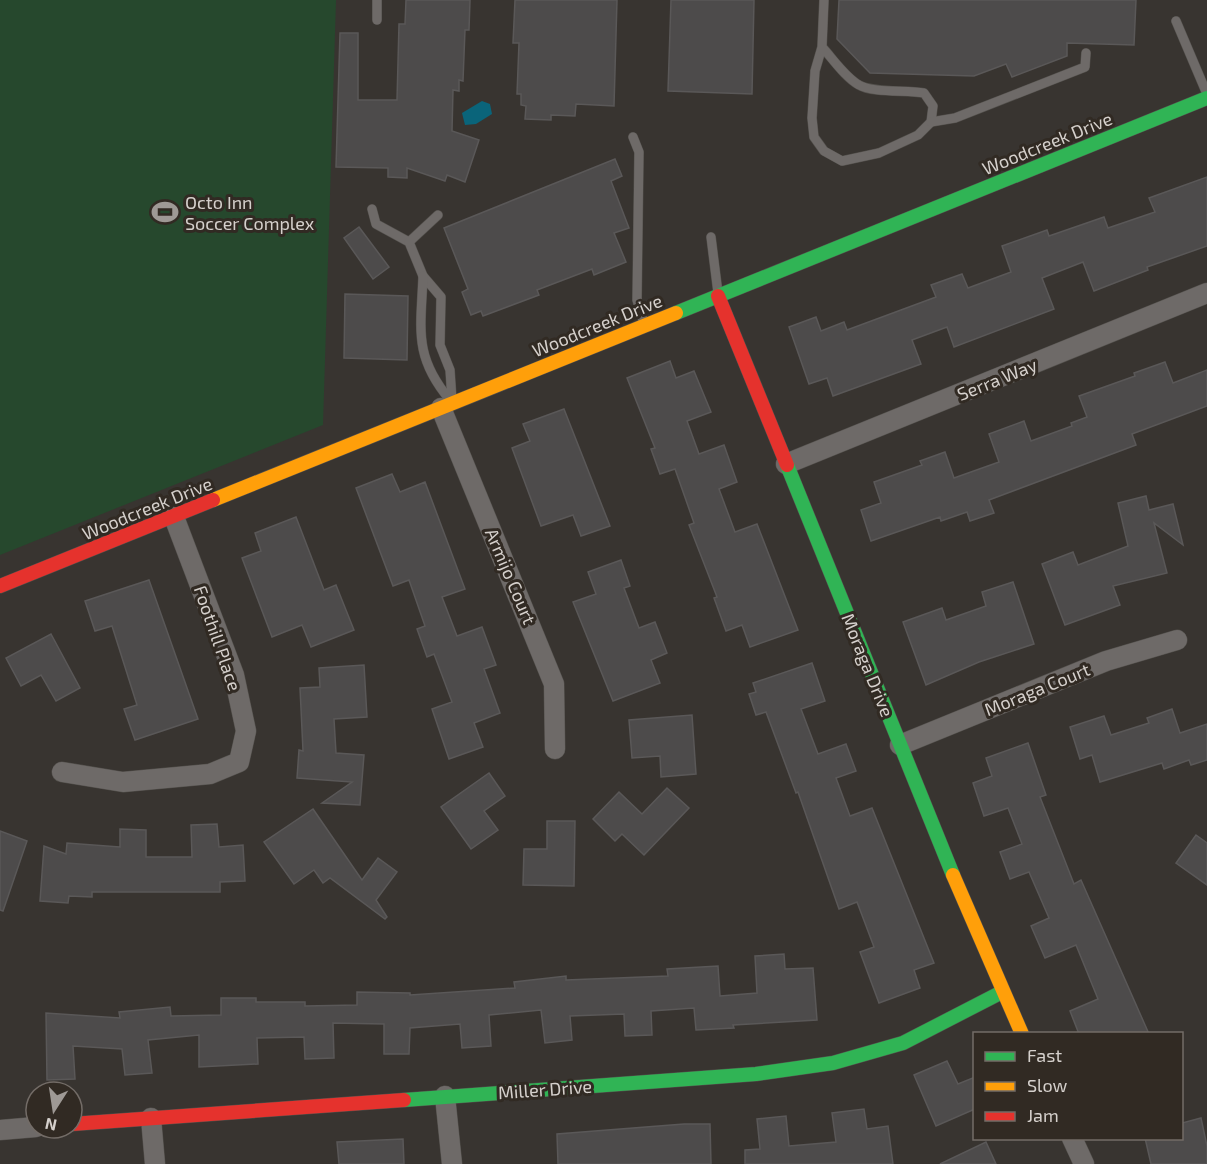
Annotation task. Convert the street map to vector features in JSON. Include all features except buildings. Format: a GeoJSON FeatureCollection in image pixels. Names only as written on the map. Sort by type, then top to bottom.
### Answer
{"type":"FeatureCollection","features":[{"type":"Feature","properties":{"kind":"street","name":"Woodcreek Drive"},"geometry":{"type":"LineString","coordinates":[[0,586],[1207,96]]}},
{"type":"Feature","properties":{"kind":"street","name":"Serra Way"},"geometry":{"type":"LineString","coordinates":[[786,464],[1207,293]]}},
{"type":"Feature","properties":{"kind":"street","name":"Moraga Drive"},"geometry":{"type":"LineString","coordinates":[[718,296],[900,745],[1002,992],[1021,1032]]}},
{"type":"Feature","properties":{"kind":"street","name":"Armijo Court"},"geometry":{"type":"LineString","coordinates":[[447,405],[554,684],[555,749]]}},
{"type":"Feature","properties":{"kind":"street","name":"Foothill Place"},"geometry":{"type":"LineString","coordinates":[[63,772],[123,782],[210,774],[239,762],[246,731],[234,675],[174,517]]}},
{"type":"Feature","properties":{"kind":"street","name":"Moraga Court"},"geometry":{"type":"LineString","coordinates":[[900,745],[1106,661],[1177,640]]}},
{"type":"Feature","properties":{"kind":"street","name":"Miller Drive"},"geometry":{"type":"LineString","coordinates":[[84,1123],[756,1074],[833,1064],[903,1043],[1002,992]]}},
{"type":"Feature","properties":{"kind":"street"},"geometry":{"type":"LineString","coordinates":[[445,1096],[452,1164]]}},
{"type":"Feature","properties":{"kind":"street"},"geometry":{"type":"LineString","coordinates":[[151,1118],[155,1164]]}},
{"type":"Feature","properties":{"kind":"street"},"geometry":{"type":"LineString","coordinates":[[0,1130],[24,1128]]}},
{"type":"Feature","properties":{"kind":"street"},"geometry":{"type":"LineString","coordinates":[[1073,1140],[1084,1164]]}},
{"type":"Feature","properties":{"kind":"lane"},"geometry":{"type":"LineString","coordinates":[[377,0],[377,20]]}},
{"type":"Feature","properties":{"kind":"lane"},"geometry":{"type":"LineString","coordinates":[[824,0],[822,47],[815,70],[812,118],[814,137],[824,151],[842,161],[864,158],[918,135],[931,122],[955,118],[1085,67],[1086,53]]}},
{"type":"Feature","properties":{"kind":"lane"},"geometry":{"type":"LineString","coordinates":[[1176,21],[1207,96]]}},
{"type":"Feature","properties":{"kind":"lane"},"geometry":{"type":"LineString","coordinates":[[822,47],[858,85],[873,90],[902,89],[924,93],[933,106],[931,122]]}},
{"type":"Feature","properties":{"kind":"lane"},"geometry":{"type":"LineString","coordinates":[[633,136],[639,152],[637,300],[644,324]]}},
{"type":"Feature","properties":{"kind":"lane"},"geometry":{"type":"LineString","coordinates":[[372,209],[376,224],[409,242],[423,276],[441,297],[440,345],[450,370],[447,405]]}},
{"type":"Feature","properties":{"kind":"lane"},"geometry":{"type":"LineString","coordinates":[[409,242],[438,215]]}},
{"type":"Feature","properties":{"kind":"lane"},"geometry":{"type":"LineString","coordinates":[[711,237],[718,296]]}},
{"type":"Feature","properties":{"kind":"lane"},"geometry":{"type":"LineString","coordinates":[[423,276],[421,350],[432,379],[447,405]]}},
{"type":"Feature","properties":{"kind":"green space","name":"Octo Inn Soccer Complex"},"geometry":{"type":"Polygon","coordinates":[[[0,0],[336,0],[323,425],[0,555],[0,0]]]}},
{"type":"Feature","properties":{"kind":"water"},"geometry":{"type":"Polygon","coordinates":[[[482,101],[490,104],[492,114],[476,124],[465,125],[462,113],[482,101]]]}},
{"type":"Feature","properties":{"kind":"traffic: fast"},"geometry":{"type":"LineString","coordinates":[[676,313],[1207,98]]}},
{"type":"Feature","properties":{"kind":"traffic: fast"},"geometry":{"type":"LineString","coordinates":[[787,465],[953,875]]}},
{"type":"Feature","properties":{"kind":"traffic: fast"},"geometry":{"type":"LineString","coordinates":[[404,1100],[756,1074],[833,1063],[903,1043],[1002,992]]}},
{"type":"Feature","properties":{"kind":"traffic: slow"},"geometry":{"type":"LineString","coordinates":[[213,500],[676,313]]}},
{"type":"Feature","properties":{"kind":"traffic: slow"},"geometry":{"type":"LineString","coordinates":[[953,875],[1021,1032]]}},
{"type":"Feature","properties":{"kind":"traffic: jam"},"geometry":{"type":"LineString","coordinates":[[718,296],[787,465]]}},
{"type":"Feature","properties":{"kind":"traffic: jam"},"geometry":{"type":"LineString","coordinates":[[0,586],[213,500]]}},
{"type":"Feature","properties":{"kind":"traffic: jam"},"geometry":{"type":"LineString","coordinates":[[84,1123],[404,1100]]}},
{"type":"Feature","properties":{"kind":"place","name":"Octo Inn Soccer Complex"},"geometry":{"type":"Point","coordinates":[165,212]}}]}
